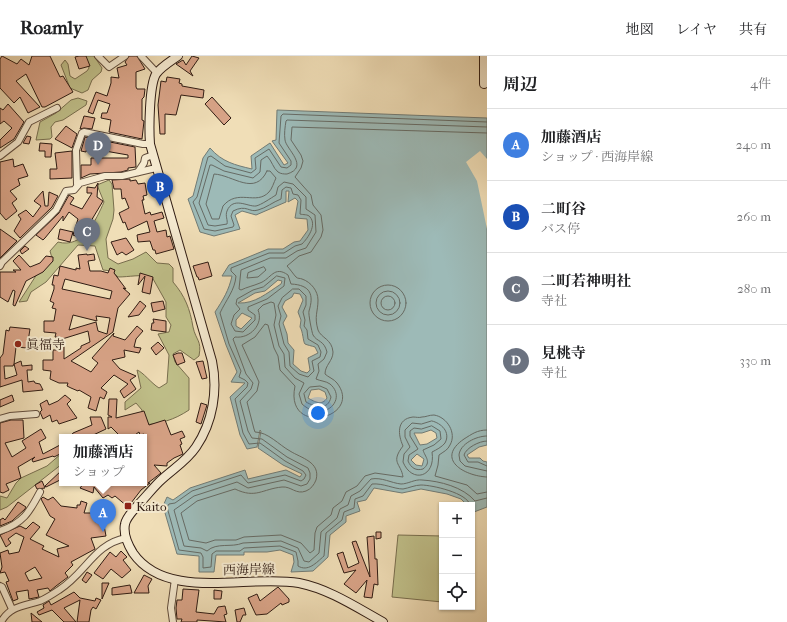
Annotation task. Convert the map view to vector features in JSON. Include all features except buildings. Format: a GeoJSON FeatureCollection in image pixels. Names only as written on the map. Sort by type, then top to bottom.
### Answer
{"type":"FeatureCollection","features":[{"type":"Feature","properties":{"kind":"street"},"geometry":{"type":"LineString","coordinates":[[98,56],[109,67],[124,56]]}},
{"type":"Feature","properties":{"kind":"street"},"geometry":{"type":"LineString","coordinates":[[141,56],[157,74]]}},
{"type":"Feature","properties":{"kind":"street"},"geometry":{"type":"LineString","coordinates":[[1,622],[12,609],[40,600],[60,590],[81,572],[108,543],[126,538],[125,523],[129,516],[159,482],[188,456],[199,442],[210,417],[215,391],[212,361],[150,144],[152,86],[157,74],[178,56]]}},
{"type":"Feature","properties":{"kind":"street"},"geometry":{"type":"LineString","coordinates":[[484,56],[484,84]]}},
{"type":"Feature","properties":{"kind":"street"},"geometry":{"type":"LineString","coordinates":[[0,156],[18,142],[29,122],[57,108]]}},
{"type":"Feature","properties":{"kind":"street"},"geometry":{"type":"LineString","coordinates":[[0,266],[2,262],[56,210],[66,191],[74,190],[77,184],[76,150],[82,133],[84,132],[150,144]]}},
{"type":"Feature","properties":{"kind":"street"},"geometry":{"type":"LineString","coordinates":[[138,172],[145,158],[153,155]]}},
{"type":"Feature","properties":{"kind":"street"},"geometry":{"type":"LineString","coordinates":[[77,184],[105,176],[122,176],[156,168]]}},
{"type":"Feature","properties":{"kind":"street"},"geometry":{"type":"LineString","coordinates":[[0,420],[10,416],[36,414]]}},
{"type":"Feature","properties":{"kind":"street"},"geometry":{"type":"LineString","coordinates":[[0,531],[19,523],[31,510],[40,492]]}},
{"type":"Feature","properties":{"kind":"street","name":"西海岸線"},"geometry":{"type":"LineString","coordinates":[[126,538],[134,554],[145,566],[156,573],[176,580],[197,582],[278,580],[300,584],[330,593],[383,622]]}},
{"type":"Feature","properties":{"kind":"street"},"geometry":{"type":"LineString","coordinates":[[172,622],[171,608],[176,580]]}},
{"type":"Feature","properties":{"kind":"street"},"geometry":{"type":"LineString","coordinates":[[0,586],[2,587],[12,609]]}},
{"type":"Feature","properties":{"kind":"green space"},"geometry":{"type":"Polygon","coordinates":[[[84,56],[94,56],[102,68],[101,72],[92,80],[88,90],[82,93],[70,88],[61,65],[65,60],[68,64],[70,76],[75,79],[89,68],[84,56]]]}},
{"type":"Feature","properties":{"kind":"green space"},"geometry":{"type":"Polygon","coordinates":[[[78,98],[87,101],[86,105],[63,120],[55,122],[51,127],[52,137],[50,139],[36,140],[40,122],[56,113],[71,100],[78,98]]]}},
{"type":"Feature","properties":{"kind":"green space"},"geometry":{"type":"Polygon","coordinates":[[[109,180],[112,184],[114,210],[113,219],[106,239],[108,258],[118,264],[133,259],[146,252],[157,263],[169,264],[173,268],[173,282],[181,292],[186,303],[200,347],[199,356],[194,360],[180,350],[173,354],[175,362],[189,378],[189,410],[172,419],[155,424],[142,425],[142,410],[136,403],[125,410],[125,402],[141,388],[137,370],[159,388],[167,383],[169,355],[158,334],[169,332],[171,325],[166,317],[166,302],[152,277],[118,277],[112,271],[103,270],[95,246],[78,245],[46,282],[31,292],[27,301],[19,302],[37,274],[52,258],[50,251],[58,242],[67,243],[75,241],[81,237],[93,224],[104,202],[97,185],[109,180]]]}},
{"type":"Feature","properties":{"kind":"green space"},"geometry":{"type":"Polygon","coordinates":[[[59,456],[59,466],[7,507],[0,510],[0,496],[7,498],[16,483],[21,478],[47,466],[59,456]]]}},
{"type":"Feature","properties":{"kind":"green space"},"geometry":{"type":"Polygon","coordinates":[[[398,535],[439,536],[439,602],[392,597],[398,535]]]}},
{"type":"Feature","properties":{"kind":"water"},"geometry":{"type":"Polygon","coordinates":[[[277,110],[487,118],[487,445],[479,447],[467,455],[469,458],[480,458],[487,462],[487,507],[475,512],[475,502],[464,502],[461,499],[447,494],[421,489],[402,493],[374,488],[366,500],[357,502],[360,511],[346,516],[346,522],[330,535],[328,557],[313,571],[291,572],[294,562],[293,555],[280,550],[267,552],[244,552],[244,555],[216,555],[214,572],[199,572],[199,556],[177,554],[163,506],[167,497],[173,500],[190,488],[245,470],[248,479],[286,470],[300,477],[302,474],[283,465],[258,448],[260,430],[257,447],[247,449],[240,435],[230,397],[245,383],[231,382],[237,372],[215,312],[221,303],[231,281],[232,276],[222,276],[229,265],[268,249],[283,249],[294,242],[300,241],[308,230],[307,219],[295,218],[298,201],[295,198],[288,202],[289,191],[286,191],[286,202],[256,215],[242,211],[235,215],[240,229],[214,236],[200,232],[188,199],[193,196],[203,158],[210,148],[224,160],[252,169],[251,156],[270,143],[284,165],[288,163],[272,141],[276,140],[277,110]],[[278,280],[265,291],[255,293],[238,303],[250,302],[261,297],[281,284],[282,281],[278,280]],[[294,293],[292,297],[285,301],[282,307],[287,316],[283,323],[287,334],[288,343],[294,350],[293,364],[301,371],[307,373],[310,370],[308,358],[318,353],[315,347],[305,344],[300,327],[301,320],[298,312],[303,300],[300,294],[294,293]],[[242,313],[236,320],[236,326],[241,329],[252,318],[242,313]],[[319,389],[311,390],[308,398],[313,401],[323,402],[327,398],[325,392],[319,389]],[[431,430],[422,433],[414,433],[420,445],[427,444],[437,438],[436,433],[431,430]],[[417,454],[411,460],[416,465],[422,466],[424,459],[417,454]]]}},
{"type":"Feature","properties":{"kind":"pier"},"geometry":{"type":"Polygon","coordinates":[[[480,151],[487,159],[487,229],[477,181],[466,162],[480,151]]]}},
{"type":"Feature","properties":{"kind":"place","name":"見桃寺"},"geometry":{"type":"Point","coordinates":[98,165]}},
{"type":"Feature","properties":{"kind":"place","name":"二町谷"},"geometry":{"type":"Point","coordinates":[160,206]}},
{"type":"Feature","properties":{"kind":"place","name":"二町若神明社"},"geometry":{"type":"Point","coordinates":[87,251]}},
{"type":"Feature","properties":{"kind":"place","name":"眞福寺"},"geometry":{"type":"Point","coordinates":[18,344]}},
{"type":"Feature","properties":{"kind":"place","name":"Kaito"},"geometry":{"type":"Point","coordinates":[128,506]}},
{"type":"Feature","properties":{"kind":"place","name":"加藤酒店"},"geometry":{"type":"Point","coordinates":[103,532]}}]}
